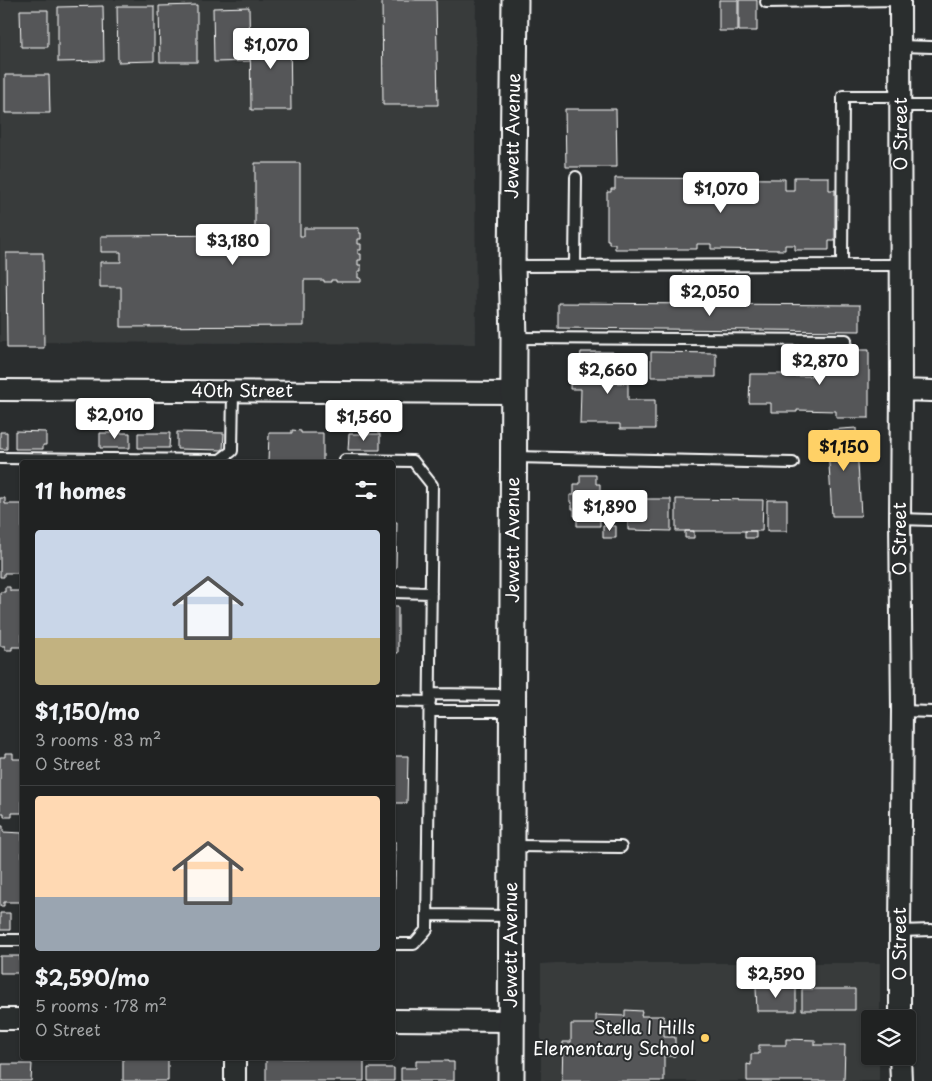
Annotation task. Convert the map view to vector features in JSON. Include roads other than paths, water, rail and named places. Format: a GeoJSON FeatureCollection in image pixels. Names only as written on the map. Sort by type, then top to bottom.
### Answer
{"type":"FeatureCollection","features":[{"type":"Feature","properties":{"kind":"street","name":"Jewett Avenue"},"geometry":{"type":"LineString","coordinates":[[510,1081],[514,393],[512,266],[515,0]]}},
{"type":"Feature","properties":{"kind":"street","name":"O Street"},"geometry":{"type":"LineString","coordinates":[[900,0],[902,711],[900,1010]]}},
{"type":"Feature","properties":{"kind":"street","name":"40th Street"},"geometry":{"type":"LineString","coordinates":[[0,390],[514,393]]}},
{"type":"Feature","properties":{"kind":"street"},"geometry":{"type":"LineString","coordinates":[[901,390],[932,391]]}},
{"type":"Feature","properties":{"kind":"street"},"geometry":{"type":"LineString","coordinates":[[0,1019],[20,1019]]}},
{"type":"Feature","properties":{"kind":"street"},"geometry":{"type":"LineString","coordinates":[[395,1020],[511,1021]]}},
{"type":"Feature","properties":{"kind":"street"},"geometry":{"type":"LineString","coordinates":[[235,1060],[235,1081]]}},
{"type":"Feature","properties":{"kind":"street"},"geometry":{"type":"LineString","coordinates":[[900,1065],[901,1081]]}},
{"type":"Feature","properties":{"kind":"lane"},"geometry":{"type":"LineString","coordinates":[[766,2],[900,0]]}},
{"type":"Feature","properties":{"kind":"lane"},"geometry":{"type":"LineString","coordinates":[[900,46],[932,47]]}},
{"type":"Feature","properties":{"kind":"lane"},"geometry":{"type":"LineString","coordinates":[[842,265],[843,96],[932,106]]}},
{"type":"Feature","properties":{"kind":"lane"},"geometry":{"type":"LineString","coordinates":[[575,266],[576,178]]}},
{"type":"Feature","properties":{"kind":"lane"},"geometry":{"type":"LineString","coordinates":[[512,266],[901,265]]}},
{"type":"Feature","properties":{"kind":"lane"},"geometry":{"type":"LineString","coordinates":[[514,338],[846,340]]}},
{"type":"Feature","properties":{"kind":"lane"},"geometry":{"type":"LineString","coordinates":[[0,458],[220,460],[232,451],[233,391]]}},
{"type":"Feature","properties":{"kind":"lane"},"geometry":{"type":"LineString","coordinates":[[513,457],[794,463]]}},
{"type":"Feature","properties":{"kind":"lane"},"geometry":{"type":"LineString","coordinates":[[395,461],[412,461],[432,486],[427,929],[414,944],[395,944]]}},
{"type":"Feature","properties":{"kind":"lane"},"geometry":{"type":"LineString","coordinates":[[900,519],[932,520]]}},
{"type":"Feature","properties":{"kind":"lane"},"geometry":{"type":"LineString","coordinates":[[395,592],[431,593]]}},
{"type":"Feature","properties":{"kind":"lane"},"geometry":{"type":"LineString","coordinates":[[395,702],[512,703]]}},
{"type":"Feature","properties":{"kind":"lane"},"geometry":{"type":"LineString","coordinates":[[430,702],[512,703]]}},
{"type":"Feature","properties":{"kind":"lane"},"geometry":{"type":"LineString","coordinates":[[902,711],[932,712]]}},
{"type":"Feature","properties":{"kind":"lane"},"geometry":{"type":"LineString","coordinates":[[512,846],[621,847]]}},
{"type":"Feature","properties":{"kind":"lane"},"geometry":{"type":"LineString","coordinates":[[427,915],[511,916]]}},
{"type":"Feature","properties":{"kind":"lane"},"geometry":{"type":"LineString","coordinates":[[900,931],[932,930]]}},
{"type":"Feature","properties":{"kind":"lane"},"geometry":{"type":"LineString","coordinates":[[0,940],[20,940]]}},
{"type":"Feature","properties":{"kind":"place","name":"Stella I Hills Elementary School"},"geometry":{"type":"Point","coordinates":[705,1038]}}]}
